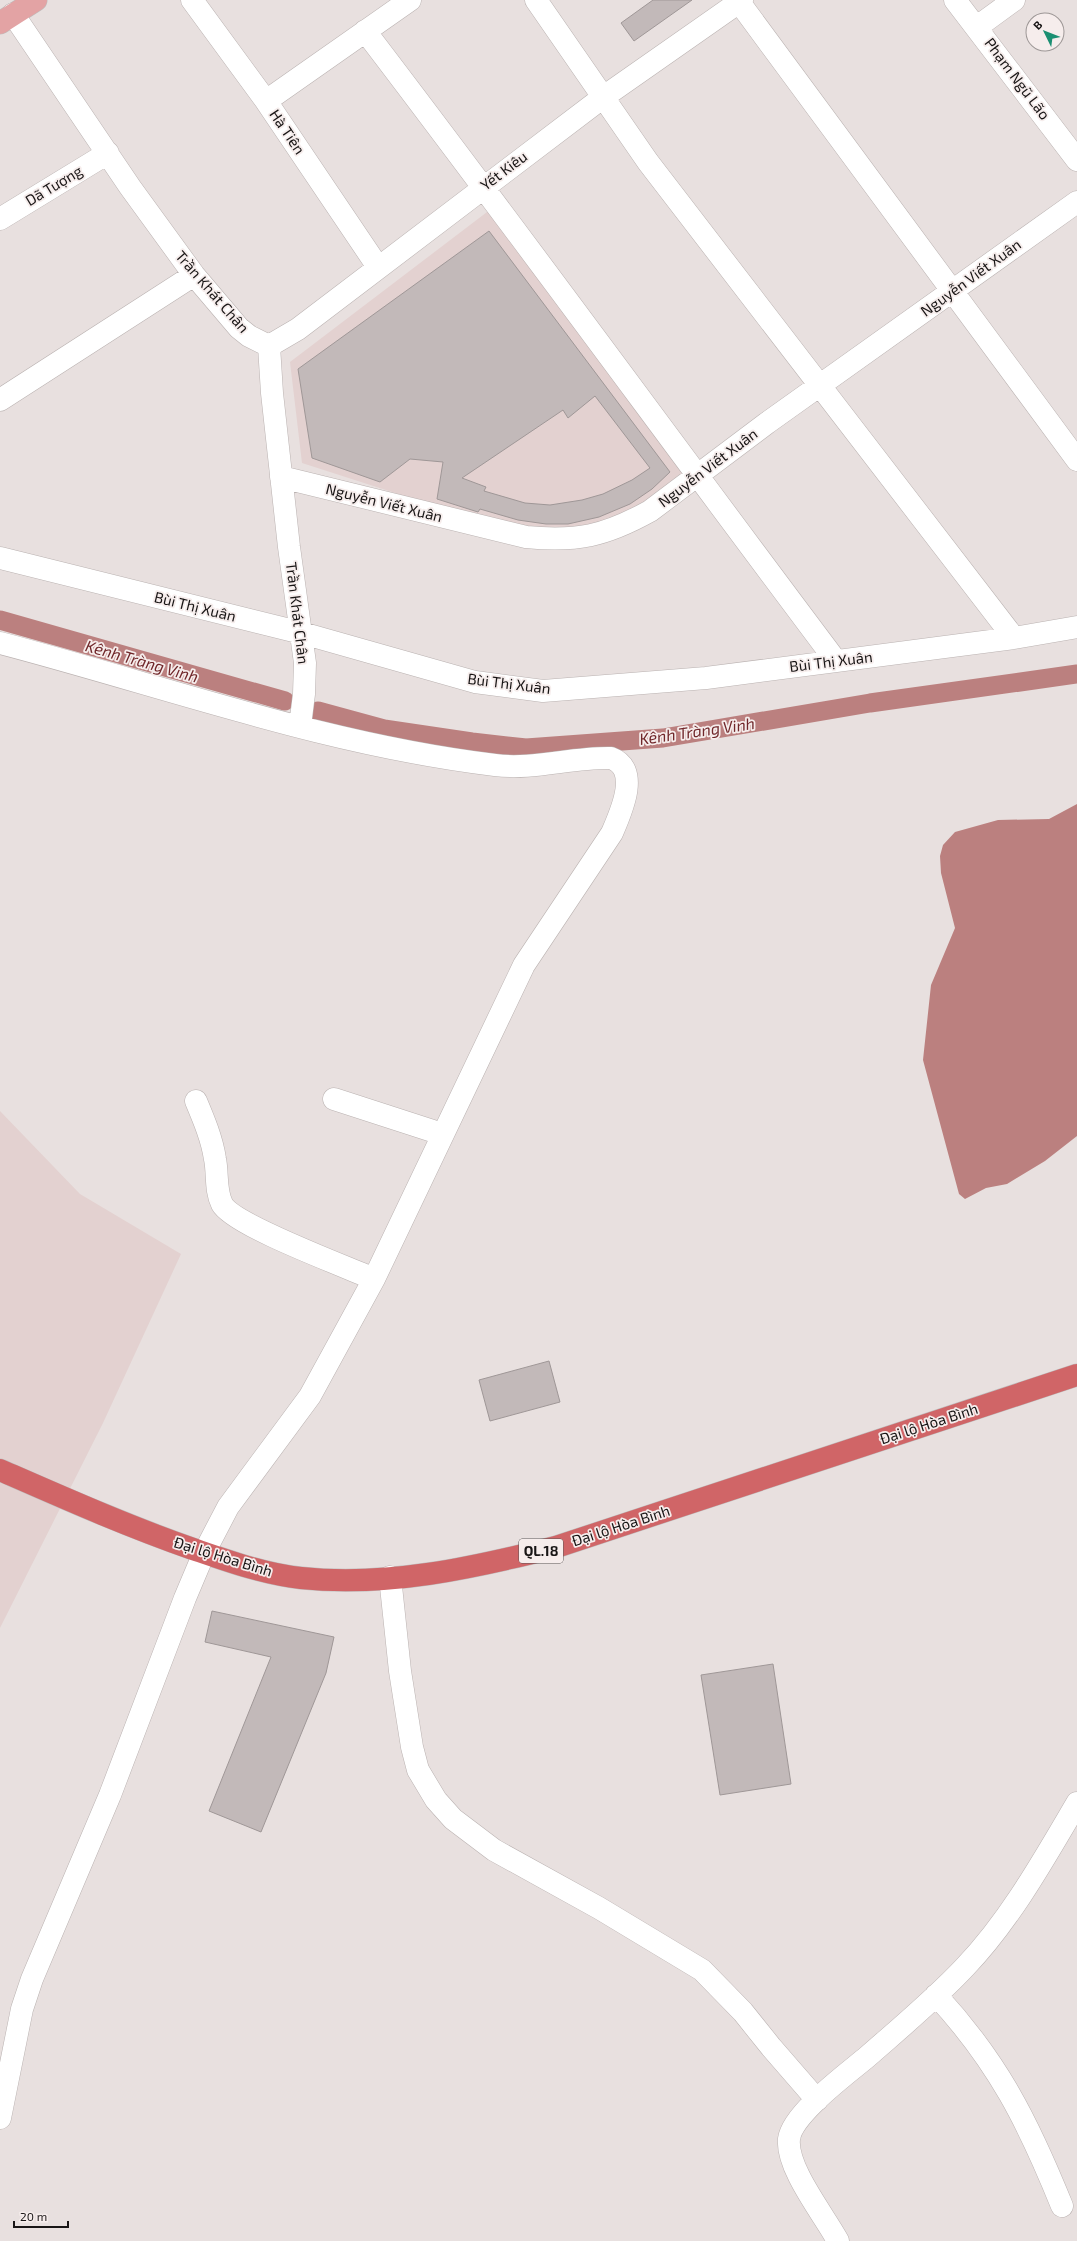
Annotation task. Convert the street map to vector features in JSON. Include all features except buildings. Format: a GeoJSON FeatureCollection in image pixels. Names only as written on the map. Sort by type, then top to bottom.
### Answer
{"type":"FeatureCollection","features":[{"type":"Feature","properties":{"kind":"highway","name":"Đại lộ Hòa Bình"},"geometry":{"type":"LineString","coordinates":[[0,1470],[86,1508],[204,1553],[253,1569],[300,1578],[333,1580],[430,1574],[474,1567],[556,1547],[1077,1375]]}},
{"type":"Feature","properties":{"kind":"main road"},"geometry":{"type":"LineString","coordinates":[[7,19],[36,0]]}},
{"type":"Feature","properties":{"kind":"street","name":"Hà Tiên"},"geometry":{"type":"LineString","coordinates":[[192,0],[266,102],[378,267]]}},
{"type":"Feature","properties":{"kind":"street"},"geometry":{"type":"LineString","coordinates":[[266,102],[410,0]]}},
{"type":"Feature","properties":{"kind":"street"},"geometry":{"type":"LineString","coordinates":[[536,0],[602,98],[715,252],[821,386],[1014,638]]}},
{"type":"Feature","properties":{"kind":"street","name":"Phạm Ngũ Lão"},"geometry":{"type":"LineString","coordinates":[[955,0],[1077,160]]}},
{"type":"Feature","properties":{"kind":"street"},"geometry":{"type":"LineString","coordinates":[[977,27],[1014,0]]}},
{"type":"Feature","properties":{"kind":"street"},"geometry":{"type":"LineString","coordinates":[[740,1],[952,292],[1077,460]]}},
{"type":"Feature","properties":{"kind":"street","name":"Yết Kiêu"},"geometry":{"type":"LineString","coordinates":[[269,346],[298,329],[484,186],[602,98],[740,1]]}},
{"type":"Feature","properties":{"kind":"street","name":"Trần Khát Chân"},"geometry":{"type":"LineString","coordinates":[[7,19],[108,154],[194,275],[239,328],[259,342],[269,346],[272,393],[289,547],[302,634],[304,678],[300,726]]}},
{"type":"Feature","properties":{"kind":"street"},"geometry":{"type":"LineString","coordinates":[[365,31],[484,186],[697,476],[836,661]]}},
{"type":"Feature","properties":{"kind":"street","name":"Dã Tượng"},"geometry":{"type":"LineString","coordinates":[[0,219],[108,154]]}},
{"type":"Feature","properties":{"kind":"street","name":"Nguyễn Viết Xuân"},"geometry":{"type":"LineString","coordinates":[[281,477],[494,530],[555,540],[579,538],[601,533],[630,522],[650,511],[767,423],[821,386],[1077,202]]}},
{"type":"Feature","properties":{"kind":"street"},"geometry":{"type":"LineString","coordinates":[[0,400],[194,275]]}},
{"type":"Feature","properties":{"kind":"street","name":"Bùi Thị Xuân"},"geometry":{"type":"LineString","coordinates":[[0,558],[302,634],[475,682],[543,691],[706,678],[1014,638],[1077,627]]}},
{"type":"Feature","properties":{"kind":"street"},"geometry":{"type":"LineString","coordinates":[[0,643],[300,726],[404,749],[496,765],[603,758],[618,761],[623,766],[626,776],[627,791],[612,833],[524,965],[374,1279],[310,1396],[228,1507],[204,1553],[185,1598],[110,1795],[32,1979],[22,2009],[0,2118]]}},
{"type":"Feature","properties":{"kind":"street"},"geometry":{"type":"LineString","coordinates":[[334,1099],[442,1134]]}},
{"type":"Feature","properties":{"kind":"street"},"geometry":{"type":"LineString","coordinates":[[196,1101],[212,1142],[216,1159],[219,1196],[226,1210],[260,1229],[374,1279]]}},
{"type":"Feature","properties":{"kind":"street"},"geometry":{"type":"LineString","coordinates":[[390,1577],[400,1664],[412,1747],[418,1770],[436,1800],[453,1819],[494,1850],[599,1908],[702,1970],[743,2012],[817,2100]]}},
{"type":"Feature","properties":{"kind":"street"},"geometry":{"type":"LineString","coordinates":[[838,2241],[801,2178],[789,2148],[789,2138],[793,2127],[817,2100],[936,1995],[965,1967],[996,1930],[1017,1901],[1077,1803]]}},
{"type":"Feature","properties":{"kind":"street"},"geometry":{"type":"LineString","coordinates":[[936,1995],[972,2035],[1013,2097],[1032,2135],[1062,2206]]}},
{"type":"Feature","properties":{"kind":"shaded area"},"geometry":{"type":"Polygon","coordinates":[[[491,209],[682,473],[649,500],[607,520],[575,529],[537,529],[420,501],[302,463],[290,362],[491,209]]]}},
{"type":"Feature","properties":{"kind":"shaded area"},"geometry":{"type":"Polygon","coordinates":[[[1077,804],[1077,1136],[1045,1161],[1007,1184],[986,1188],[965,1199],[959,1194],[923,1060],[931,985],[955,928],[941,873],[940,856],[943,845],[955,832],[998,820],[1049,819],[1077,804]]]}},
{"type":"Feature","properties":{"kind":"shaded area"},"geometry":{"type":"Polygon","coordinates":[[[0,1111],[80,1194],[181,1254],[103,1423],[0,1628],[0,1111]]]}},
{"type":"Feature","properties":{"kind":"waterway","name":"Kênh Tràng Vinh"},"geometry":{"type":"LineString","coordinates":[[0,620],[285,701]]}},
{"type":"Feature","properties":{"kind":"waterway","name":"Kênh Tràng Vinh"},"geometry":{"type":"LineString","coordinates":[[318,711],[384,729],[472,742],[526,748],[663,738],[870,703],[1077,674]]}}]}
